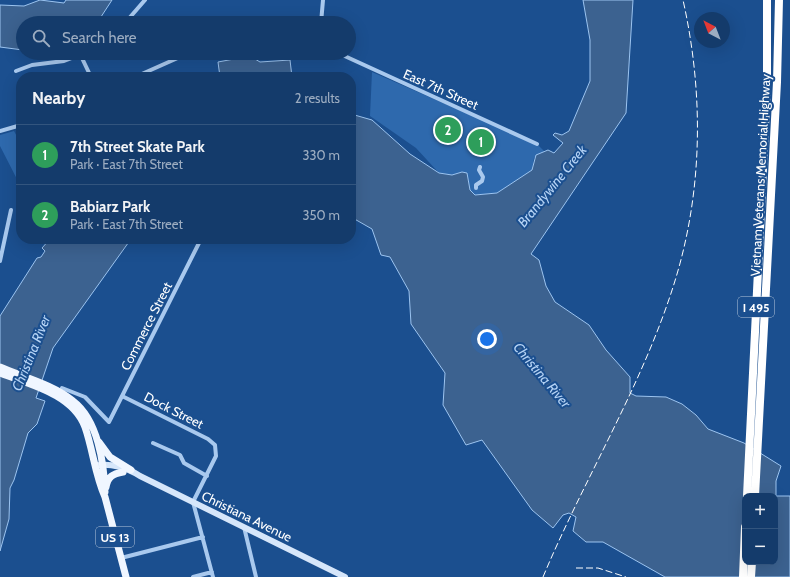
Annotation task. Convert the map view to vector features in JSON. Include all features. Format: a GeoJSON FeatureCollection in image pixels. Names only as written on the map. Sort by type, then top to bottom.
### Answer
{"type":"FeatureCollection","features":[{"type":"Feature","properties":{"kind":"highway","name":"Vietnam Veterans Memorial Highway"},"geometry":{"type":"LineString","coordinates":[[746,493],[765,117],[767,0]]}},
{"type":"Feature","properties":{"kind":"highway","name":"Vietnam Veterans Memorial Highway"},"geometry":{"type":"LineString","coordinates":[[755,493],[775,118],[779,0]]}},
{"type":"Feature","properties":{"kind":"highway"},"geometry":{"type":"LineString","coordinates":[[742,577],[745,529]]}},
{"type":"Feature","properties":{"kind":"highway"},"geometry":{"type":"LineString","coordinates":[[751,577],[752,565]]}},
{"type":"Feature","properties":{"kind":"main road","name":"US 13"},"geometry":{"type":"LineString","coordinates":[[0,367],[58,391],[87,418],[94,432],[105,497],[126,577]]}},
{"type":"Feature","properties":{"kind":"main road","name":"US 13"},"geometry":{"type":"LineString","coordinates":[[0,373],[54,395],[75,406],[100,466]]}},
{"type":"Feature","properties":{"kind":"main road"},"geometry":{"type":"LineString","coordinates":[[94,432],[106,452],[131,470]]}},
{"type":"Feature","properties":{"kind":"main road","name":"Christiana Avenue"},"geometry":{"type":"LineString","coordinates":[[100,466],[131,470],[140,476],[342,577]]}},
{"type":"Feature","properties":{"kind":"main road","name":"Christiana Avenue"},"geometry":{"type":"LineString","coordinates":[[100,466],[140,476]]}},
{"type":"Feature","properties":{"kind":"main road"},"geometry":{"type":"LineString","coordinates":[[105,497],[107,482],[110,477],[115,473],[123,472]]}},
{"type":"Feature","properties":{"kind":"street"},"geometry":{"type":"LineString","coordinates":[[131,16],[145,0]]}},
{"type":"Feature","properties":{"kind":"street"},"geometry":{"type":"LineString","coordinates":[[322,16],[323,0]]}},
{"type":"Feature","properties":{"kind":"street"},"geometry":{"type":"LineString","coordinates":[[16,71],[37,64],[67,60]]}},
{"type":"Feature","properties":{"kind":"street"},"geometry":{"type":"LineString","coordinates":[[85,60],[89,72]]}},
{"type":"Feature","properties":{"kind":"street"},"geometry":{"type":"LineString","coordinates":[[146,72],[173,60]]}},
{"type":"Feature","properties":{"kind":"street","name":"East 7th Street"},"geometry":{"type":"LineString","coordinates":[[353,60],[537,144]]}},
{"type":"Feature","properties":{"kind":"street"},"geometry":{"type":"LineString","coordinates":[[0,131],[16,126]]}},
{"type":"Feature","properties":{"kind":"street"},"geometry":{"type":"LineString","coordinates":[[476,188],[476,185],[482,181],[483,178],[479,170],[480,167]]}},
{"type":"Feature","properties":{"kind":"street"},"geometry":{"type":"LineString","coordinates":[[0,261],[11,210]]}},
{"type":"Feature","properties":{"kind":"street","name":"Commerce Street"},"geometry":{"type":"LineString","coordinates":[[62,388],[85,397],[109,422],[198,244]]}},
{"type":"Feature","properties":{"kind":"street","name":"Dock Street"},"geometry":{"type":"LineString","coordinates":[[122,396],[208,439],[215,445],[217,454],[207,476]]}},
{"type":"Feature","properties":{"kind":"street"},"geometry":{"type":"LineString","coordinates":[[153,443],[180,455],[184,463],[207,476],[193,502],[212,575],[193,577]]}},
{"type":"Feature","properties":{"kind":"street"},"geometry":{"type":"LineString","coordinates":[[244,527],[256,577]]}},
{"type":"Feature","properties":{"kind":"street"},"geometry":{"type":"LineString","coordinates":[[121,558],[203,537]]}},
{"type":"Feature","properties":{"kind":"shaded area"},"geometry":{"type":"Polygon","coordinates":[[[372,72],[537,144],[545,152],[534,158],[532,170],[504,189],[497,193],[475,195],[470,190],[467,173],[462,172],[452,175],[439,173],[416,148],[370,116],[372,72]]]}},
{"type":"Feature","properties":{"kind":"shaded area"},"geometry":{"type":"Polygon","coordinates":[[[14,131],[16,135],[16,177],[0,146],[0,135],[14,131]]]}},
{"type":"Feature","properties":{"kind":"water"},"geometry":{"type":"Polygon","coordinates":[[[40,0],[64,3],[66,0],[112,0],[102,16],[16,16],[16,49],[0,47],[0,5],[24,6],[40,0]]]}},
{"type":"Feature","properties":{"kind":"water"},"geometry":{"type":"Polygon","coordinates":[[[583,0],[633,0],[626,113],[531,254],[539,260],[546,286],[555,302],[589,325],[606,350],[630,377],[630,393],[636,396],[666,397],[682,404],[696,415],[708,429],[744,443],[781,466],[776,481],[776,493],[742,493],[742,565],[778,565],[778,496],[790,496],[790,577],[665,577],[603,542],[586,542],[573,531],[576,517],[569,513],[563,515],[553,528],[532,510],[482,440],[466,445],[443,405],[445,373],[411,324],[409,291],[390,257],[381,255],[372,229],[356,220],[356,115],[372,120],[410,154],[439,173],[452,175],[462,172],[467,173],[470,190],[475,195],[497,193],[532,170],[536,155],[548,150],[554,153],[563,143],[553,135],[555,133],[562,135],[569,131],[590,81],[590,40],[583,0]]]}},
{"type":"Feature","properties":{"kind":"water"},"geometry":{"type":"Polygon","coordinates":[[[229,60],[257,60],[260,62],[290,60],[291,72],[219,72],[218,62],[229,60]]]}},
{"type":"Feature","properties":{"kind":"water","name":"Christina River"},"geometry":{"type":"Polygon","coordinates":[[[46,244],[127,244],[53,348],[36,398],[45,401],[37,424],[28,433],[14,480],[10,488],[9,519],[0,551],[0,316],[37,258],[41,257],[45,251],[42,248],[46,244]]]}},
{"type":"Feature","properties":{"kind":"railway"},"geometry":{"type":"LineString","coordinates":[[543,577],[576,504],[646,359],[661,322],[684,249],[691,214],[695,178],[697,107],[695,71],[683,0]]}},
{"type":"Feature","properties":{"kind":"railway"},"geometry":{"type":"LineString","coordinates":[[576,568],[598,568],[626,577]]}},
{"type":"Feature","properties":{"kind":"place","name":"Babiarz Park"},"geometry":{"type":"Point","coordinates":[448,130]}},
{"type":"Feature","properties":{"kind":"place","name":"7th Street Skate Park"},"geometry":{"type":"Point","coordinates":[481,142]}},
{"type":"Feature","properties":{"kind":"water label","name":"Brandywine Creek"},"geometry":{"type":"Point","coordinates":[552,186]}}]}
